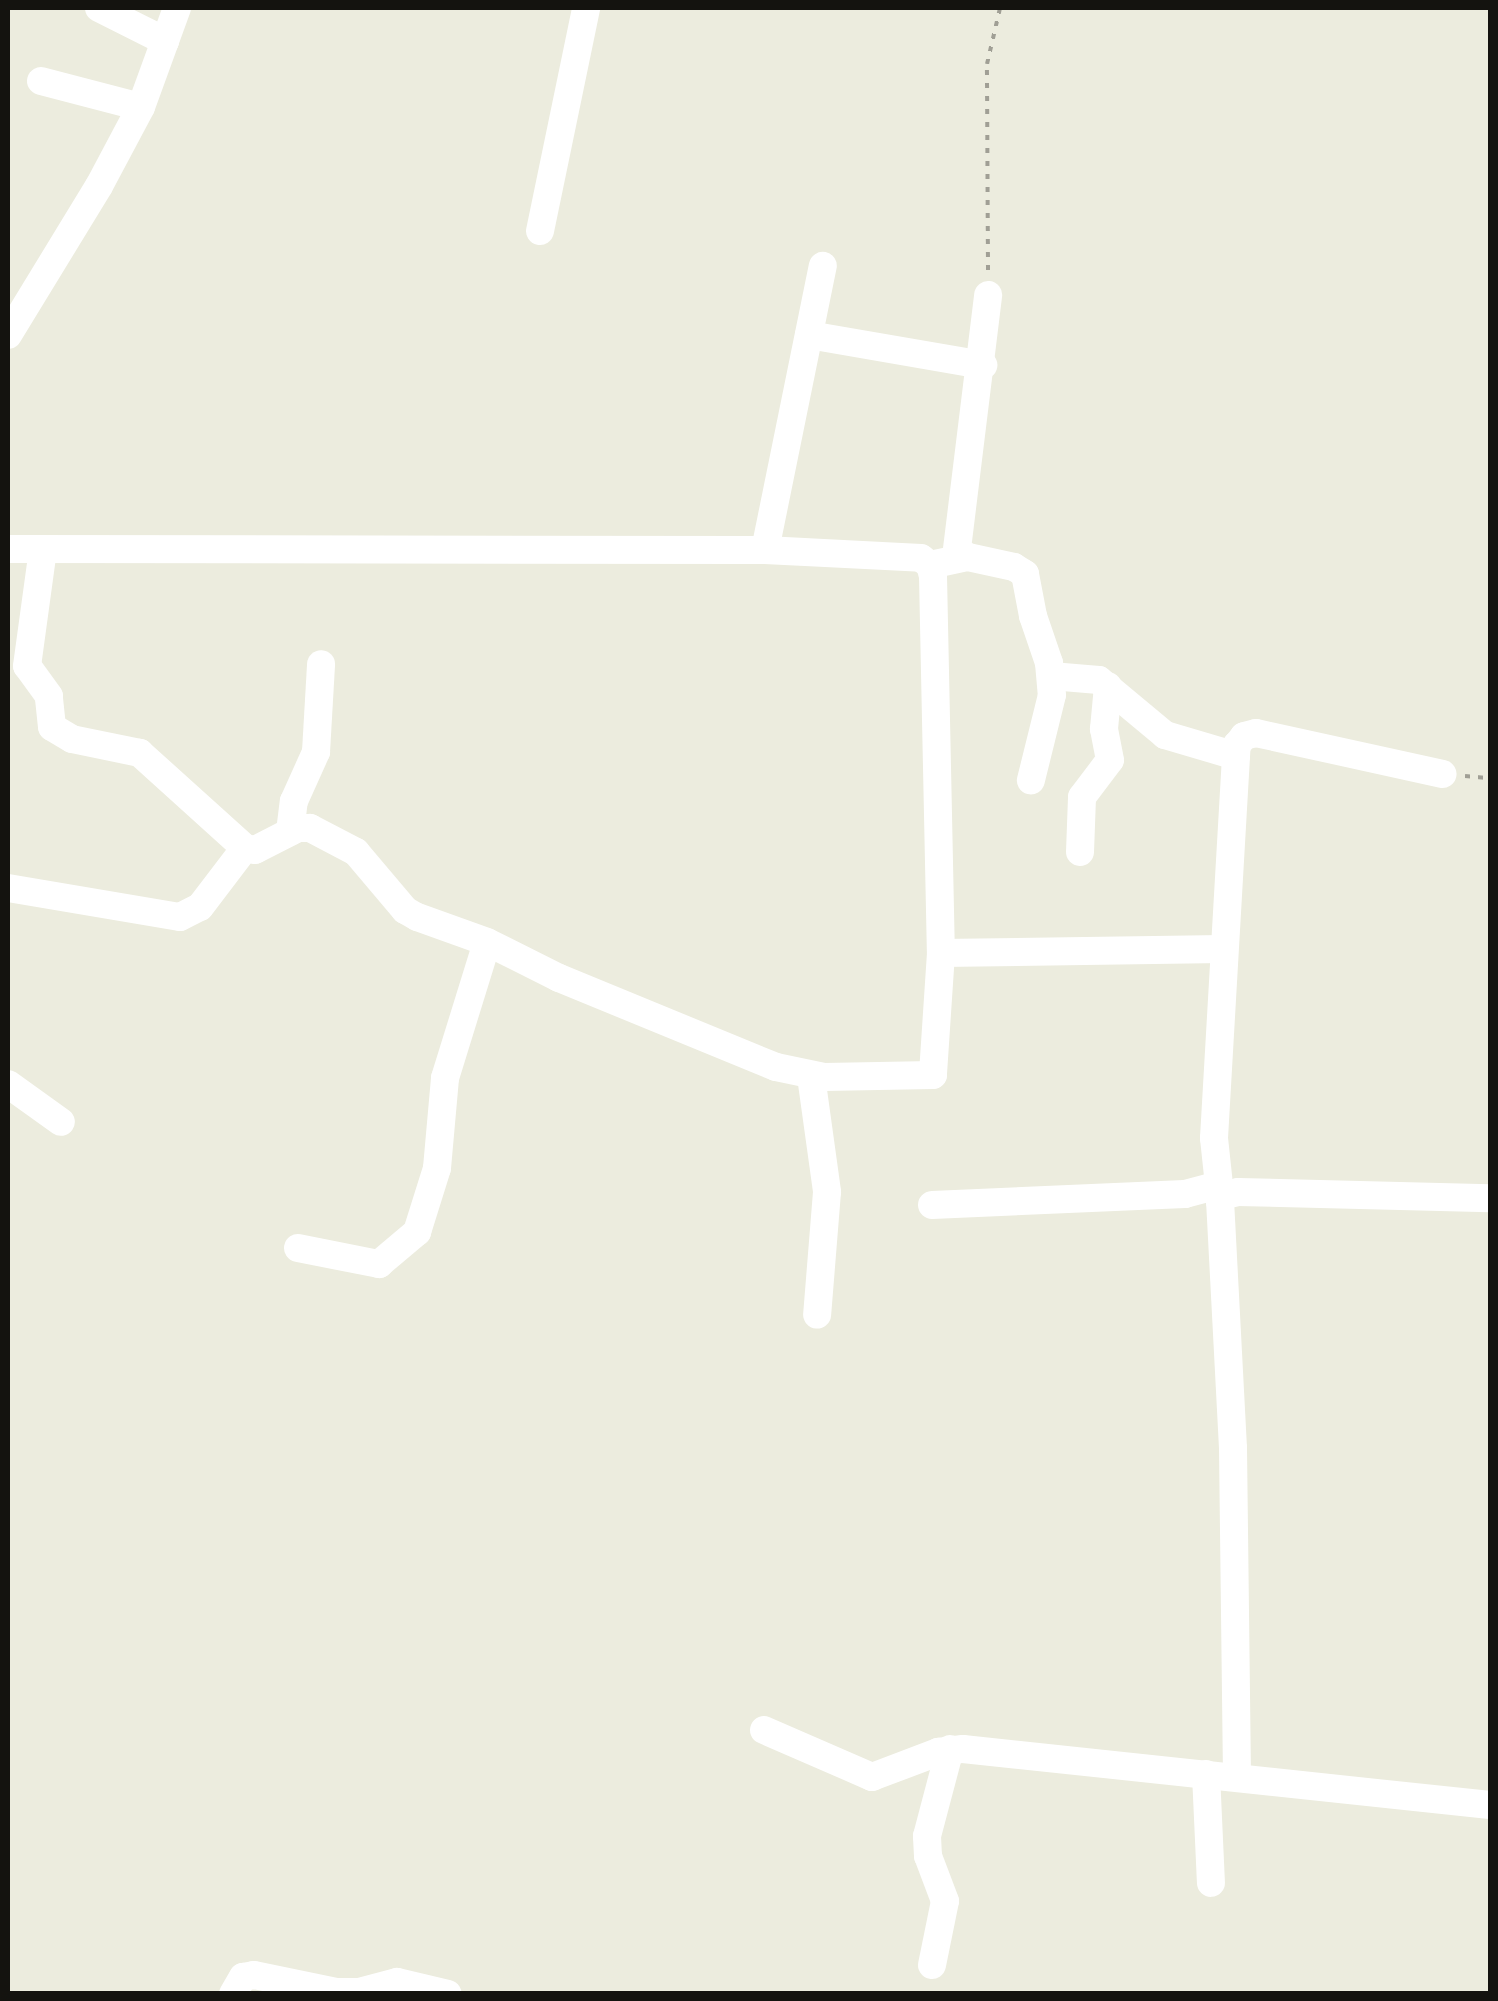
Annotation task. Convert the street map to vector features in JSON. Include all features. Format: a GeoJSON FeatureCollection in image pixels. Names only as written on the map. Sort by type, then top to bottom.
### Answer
{"type":"FeatureCollection","features":[{"type":"Feature","properties":{"kind":"street"},"geometry":{"type":"LineString","coordinates":[[99,8],[165,41]]}},
{"type":"Feature","properties":{"kind":"street"},"geometry":{"type":"LineString","coordinates":[[8,335],[99,186],[141,107],[177,8]]}},
{"type":"Feature","properties":{"kind":"street"},"geometry":{"type":"LineString","coordinates":[[540,231],[586,8]]}},
{"type":"Feature","properties":{"kind":"street"},"geometry":{"type":"LineString","coordinates":[[40,81],[141,107]]}},
{"type":"Feature","properties":{"kind":"street"},"geometry":{"type":"LineString","coordinates":[[765,550],[823,266]]}},
{"type":"Feature","properties":{"kind":"street"},"geometry":{"type":"LineString","coordinates":[[43,549],[27,666],[49,696],[52,728],[72,739],[140,753],[245,848],[268,846],[290,832],[310,828],[344,844],[405,910],[776,1067],[811,1076],[933,1075],[942,952],[943,561],[983,365],[988,295]]}},
{"type":"Feature","properties":{"kind":"street"},"geometry":{"type":"LineString","coordinates":[[809,335],[983,365]]}},
{"type":"Feature","properties":{"kind":"street"},"geometry":{"type":"LineString","coordinates":[[8,548],[765,550],[921,558],[1022,569],[1052,676],[1052,695],[1031,780]]}},
{"type":"Feature","properties":{"kind":"street"},"geometry":{"type":"LineString","coordinates":[[290,832],[294,801],[316,752],[321,664]]}},
{"type":"Feature","properties":{"kind":"street"},"geometry":{"type":"LineString","coordinates":[[1052,676],[1089,677],[1108,686],[1165,734],[1236,756]]}},
{"type":"Feature","properties":{"kind":"street"},"geometry":{"type":"LineString","coordinates":[[1080,852],[1082,797],[1110,760],[1104,729],[1108,686]]}},
{"type":"Feature","properties":{"kind":"street"},"geometry":{"type":"LineString","coordinates":[[1237,1776],[1233,1448],[1220,1217],[1222,1190],[1214,1138],[1236,756],[1244,736],[1256,733],[1444,774]]}},
{"type":"Feature","properties":{"kind":"street"},"geometry":{"type":"LineString","coordinates":[[8,888],[180,917],[200,907],[245,848]]}},
{"type":"Feature","properties":{"kind":"street"},"geometry":{"type":"LineString","coordinates":[[298,1248],[379,1264],[390,1259],[417,1232],[437,1168],[444,1078],[487,942]]}},
{"type":"Feature","properties":{"kind":"street"},"geometry":{"type":"LineString","coordinates":[[942,952],[1223,949]]}},
{"type":"Feature","properties":{"kind":"street"},"geometry":{"type":"LineString","coordinates":[[811,1076],[827,1192],[817,1315]]}},
{"type":"Feature","properties":{"kind":"street"},"geometry":{"type":"LineString","coordinates":[[8,1084],[61,1122]]}},
{"type":"Feature","properties":{"kind":"street"},"geometry":{"type":"LineString","coordinates":[[932,1205],[1222,1190],[1490,1198]]}},
{"type":"Feature","properties":{"kind":"street"},"geometry":{"type":"LineString","coordinates":[[764,1730],[872,1777],[950,1749],[1490,1805]]}},
{"type":"Feature","properties":{"kind":"street"},"geometry":{"type":"LineString","coordinates":[[932,1965],[945,1901],[928,1856],[927,1836],[950,1749]]}},
{"type":"Feature","properties":{"kind":"street"},"geometry":{"type":"LineString","coordinates":[[1206,1774],[1211,1883]]}},
{"type":"Feature","properties":{"kind":"street"},"geometry":{"type":"LineString","coordinates":[[233,1994],[243,1976],[254,1974],[336,1992],[359,1992],[396,1982],[448,1994]]}},
{"type":"Feature","properties":{"kind":"path"},"geometry":{"type":"LineString","coordinates":[[988,295],[987,81],[1000,8]]}}]}
